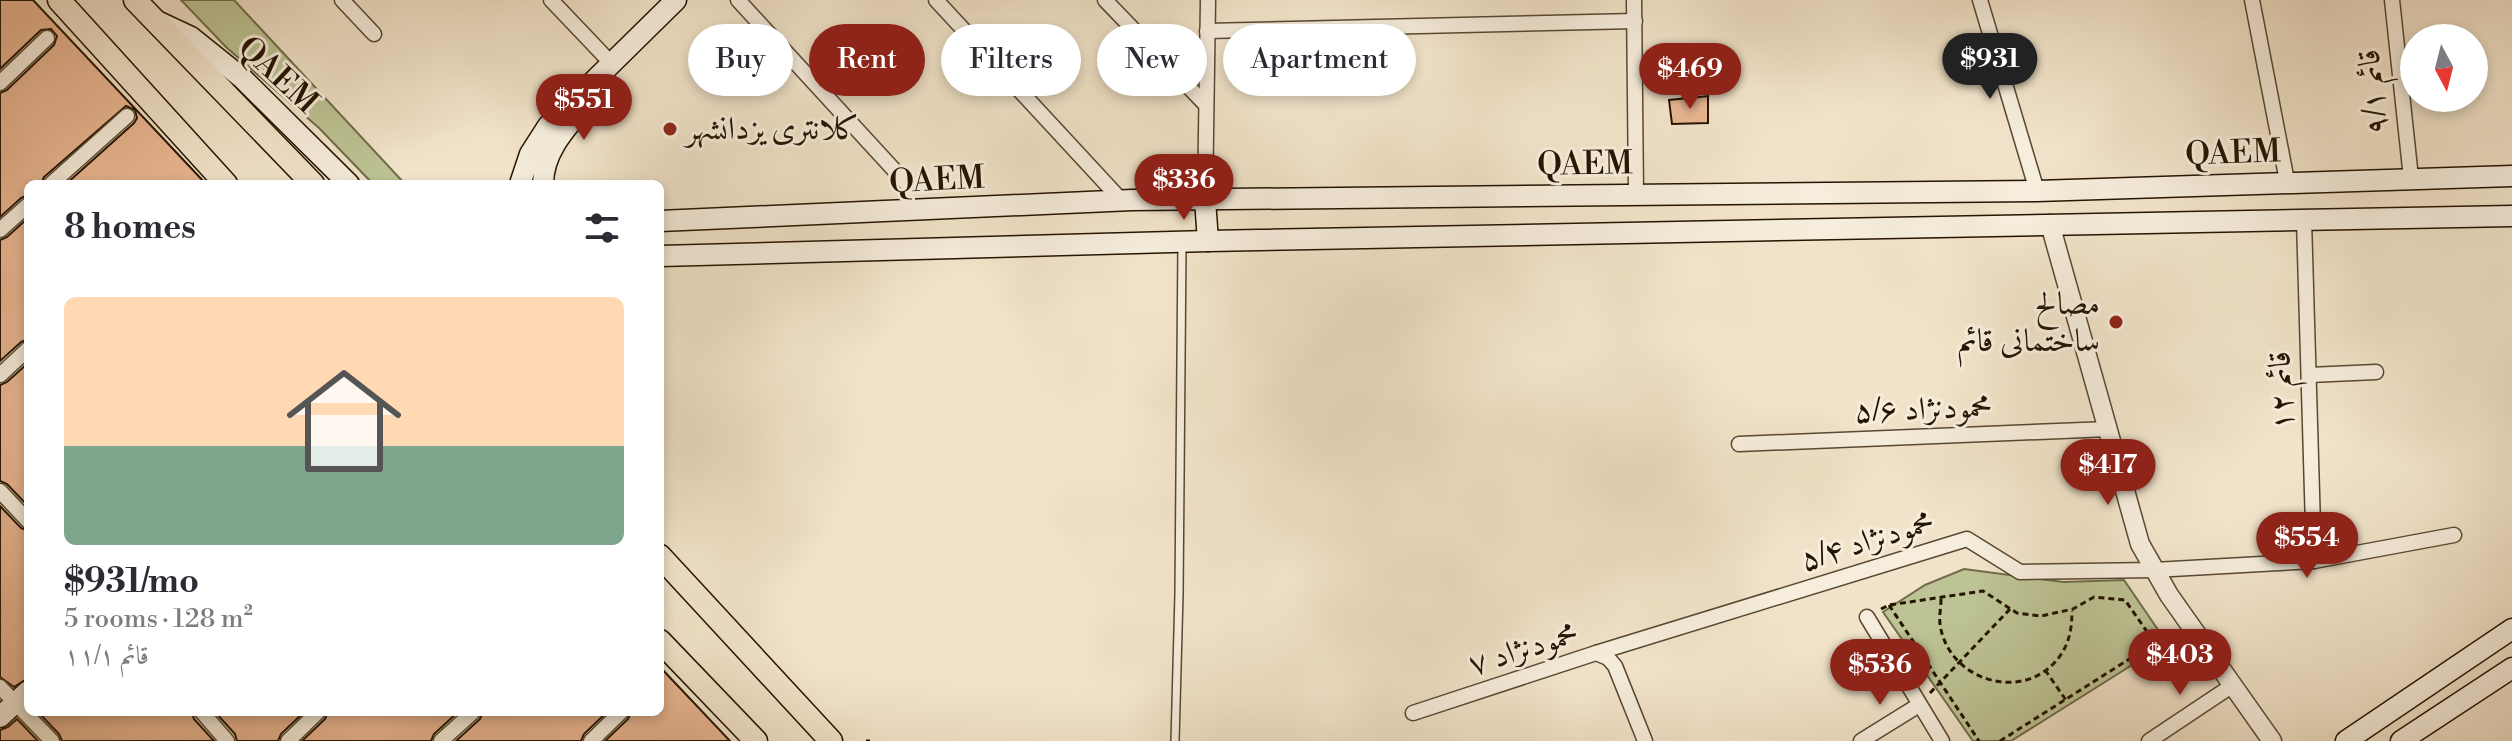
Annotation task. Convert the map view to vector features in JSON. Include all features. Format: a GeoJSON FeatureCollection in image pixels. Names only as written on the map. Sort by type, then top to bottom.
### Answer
{"type":"FeatureCollection","features":[{"type":"Feature","properties":{"kind":"main road"},"geometry":{"type":"LineString","coordinates":[[59,0],[222,180]]}},
{"type":"Feature","properties":{"kind":"main road"},"geometry":{"type":"LineString","coordinates":[[135,0],[309,180]]}},
{"type":"Feature","properties":{"kind":"main road"},"geometry":{"type":"LineString","coordinates":[[543,180],[543,171],[567,117],[611,63],[676,0]]}},
{"type":"Feature","properties":{"kind":"main road"},"geometry":{"type":"LineString","coordinates":[[521,180],[530,154],[548,126],[567,117],[694,0]]}},
{"type":"Feature","properties":{"kind":"main road","name":"QAEM"},"geometry":{"type":"LineString","coordinates":[[159,22],[191,37],[242,78],[345,180]]}},
{"type":"Feature","properties":{"kind":"main road","name":"QAEM"},"geometry":{"type":"LineString","coordinates":[[664,221],[1122,201],[2037,191],[2512,176]]}},
{"type":"Feature","properties":{"kind":"main road"},"geometry":{"type":"LineString","coordinates":[[2037,191],[2050,224]]}},
{"type":"Feature","properties":{"kind":"main road"},"geometry":{"type":"LineString","coordinates":[[1205,200],[1208,241]]}},
{"type":"Feature","properties":{"kind":"main road"},"geometry":{"type":"LineString","coordinates":[[664,256],[1208,241],[2512,216]]}},
{"type":"Feature","properties":{"kind":"main road"},"geometry":{"type":"LineString","coordinates":[[664,560],[831,741]]}},
{"type":"Feature","properties":{"kind":"main road"},"geometry":{"type":"LineString","coordinates":[[2346,741],[2512,629]]}},
{"type":"Feature","properties":{"kind":"main road"},"geometry":{"type":"LineString","coordinates":[[664,645],[756,741]]}},
{"type":"Feature","properties":{"kind":"main road"},"geometry":{"type":"LineString","coordinates":[[2401,741],[2512,668]]}},
{"type":"Feature","properties":{"kind":"street"},"geometry":{"type":"LineString","coordinates":[[342,0],[374,34]]}},
{"type":"Feature","properties":{"kind":"street"},"geometry":{"type":"LineString","coordinates":[[551,0],[611,63]]}},
{"type":"Feature","properties":{"kind":"street"},"geometry":{"type":"LineString","coordinates":[[738,0],[907,184]]}},
{"type":"Feature","properties":{"kind":"street"},"geometry":{"type":"LineString","coordinates":[[936,0],[1122,201]]}},
{"type":"Feature","properties":{"kind":"street"},"geometry":{"type":"LineString","coordinates":[[1105,0],[1206,105]]}},
{"type":"Feature","properties":{"kind":"street"},"geometry":{"type":"LineString","coordinates":[[1208,0],[1207,31],[1635,21]]}},
{"type":"Feature","properties":{"kind":"street"},"geometry":{"type":"LineString","coordinates":[[1634,0],[1636,193]]}},
{"type":"Feature","properties":{"kind":"street"},"geometry":{"type":"LineString","coordinates":[[1980,0],[2037,191]]}},
{"type":"Feature","properties":{"kind":"street"},"geometry":{"type":"LineString","coordinates":[[2252,0],[2287,181]]}},
{"type":"Feature","properties":{"kind":"street","name":"قائم ۹/۱"},"geometry":{"type":"LineString","coordinates":[[2392,0],[2411,178]]}},
{"type":"Feature","properties":{"kind":"street"},"geometry":{"type":"LineString","coordinates":[[0,83],[47,38]]}},
{"type":"Feature","properties":{"kind":"street"},"geometry":{"type":"LineString","coordinates":[[1205,200],[1206,96]]}},
{"type":"Feature","properties":{"kind":"street"},"geometry":{"type":"LineString","coordinates":[[55,180],[127,116]]}},
{"type":"Feature","properties":{"kind":"street"},"geometry":{"type":"LineString","coordinates":[[0,230],[24,209]]}},
{"type":"Feature","properties":{"kind":"street","name":"قائم ۱۲"},"geometry":{"type":"LineString","coordinates":[[2304,220],[2314,561]]}},
{"type":"Feature","properties":{"kind":"street"},"geometry":{"type":"LineString","coordinates":[[2050,224],[2140,544],[2188,622],[2272,741]]}},
{"type":"Feature","properties":{"kind":"street"},"geometry":{"type":"LineString","coordinates":[[0,375],[24,353]]}},
{"type":"Feature","properties":{"kind":"street"},"geometry":{"type":"LineString","coordinates":[[2309,375],[2376,372]]}},
{"type":"Feature","properties":{"kind":"street","name":"محمودنژاد ۵/۶"},"geometry":{"type":"LineString","coordinates":[[1739,444],[2109,429]]}},
{"type":"Feature","properties":{"kind":"street"},"geometry":{"type":"LineString","coordinates":[[0,491],[24,517]]}},
{"type":"Feature","properties":{"kind":"street","name":"محمودنژاد ۵/۴"},"geometry":{"type":"LineString","coordinates":[[1596,653],[1967,539],[2020,572],[2154,570],[2314,561],[2454,535]]}},
{"type":"Feature","properties":{"kind":"street"},"geometry":{"type":"LineString","coordinates":[[1867,617],[1942,741]]}},
{"type":"Feature","properties":{"kind":"street","name":"محمودنژاد ۷"},"geometry":{"type":"LineString","coordinates":[[1413,713],[1596,653],[1608,658],[1615,666],[1645,741]]}},
{"type":"Feature","properties":{"kind":"street"},"geometry":{"type":"LineString","coordinates":[[2149,741],[2233,685]]}},
{"type":"Feature","properties":{"kind":"street"},"geometry":{"type":"LineString","coordinates":[[0,687],[14,704]]}},
{"type":"Feature","properties":{"kind":"street"},"geometry":{"type":"LineString","coordinates":[[1861,741],[1919,705]]}},
{"type":"Feature","properties":{"kind":"street"},"geometry":{"type":"LineString","coordinates":[[26,716],[52,741]]}},
{"type":"Feature","properties":{"kind":"street"},"geometry":{"type":"LineString","coordinates":[[205,716],[227,741]]}},
{"type":"Feature","properties":{"kind":"street"},"geometry":{"type":"LineString","coordinates":[[288,741],[314,716]]}},
{"type":"Feature","properties":{"kind":"street"},"geometry":{"type":"LineString","coordinates":[[441,741],[469,716]]}},
{"type":"Feature","properties":{"kind":"street"},"geometry":{"type":"LineString","coordinates":[[591,741],[617,716]]}},
{"type":"Feature","properties":{"kind":"lane"},"geometry":{"type":"LineString","coordinates":[[1175,741],[1182,242]]}},
{"type":"Feature","properties":{"kind":"path"},"geometry":{"type":"LineString","coordinates":[[1867,617],[1889,605],[1983,591],[2017,613],[2041,616],[2073,609],[2094,597],[2125,600],[2155,643]]}},
{"type":"Feature","properties":{"kind":"path"},"geometry":{"type":"LineString","coordinates":[[1941,599],[1939,622],[1945,645],[1959,664],[1978,677],[2001,683],[2024,681],[2045,670],[2062,654],[2071,632],[2073,609]]}},
{"type":"Feature","properties":{"kind":"path"},"geometry":{"type":"LineString","coordinates":[[1889,605],[1979,741]]}},
{"type":"Feature","properties":{"kind":"path"},"geometry":{"type":"LineString","coordinates":[[1919,705],[2010,609]]}},
{"type":"Feature","properties":{"kind":"path"},"geometry":{"type":"LineString","coordinates":[[2000,741],[2188,622]]}},
{"type":"Feature","properties":{"kind":"path"},"geometry":{"type":"LineString","coordinates":[[2045,670],[2066,700]]}},
{"type":"Feature","properties":{"kind":"green space"},"geometry":{"type":"Polygon","coordinates":[[[181,0],[234,0],[401,180],[369,180],[319,128],[226,47],[181,0]]]}},
{"type":"Feature","properties":{"kind":"green space"},"geometry":{"type":"Polygon","coordinates":[[[1964,569],[2063,582],[2124,580],[2167,643],[2011,741],[1973,741],[1883,612],[1925,585],[1964,569]]]}},
{"type":"Feature","properties":{"kind":"building"},"geometry":{"type":"Polygon","coordinates":[[[0,0],[33,0],[202,180],[70,180],[134,123],[137,118],[135,110],[126,106],[43,180],[24,180],[24,197],[0,217],[0,93],[7,90],[54,45],[57,36],[51,29],[41,30],[0,69],[0,0]]]}},
{"type":"Feature","properties":{"kind":"building"},"geometry":{"type":"Polygon","coordinates":[[[1708,96],[1708,123],[1672,124],[1669,100],[1708,96]]]}},
{"type":"Feature","properties":{"kind":"building"},"geometry":{"type":"Polygon","coordinates":[[[24,222],[24,341],[0,361],[0,240],[24,222]]]}},
{"type":"Feature","properties":{"kind":"building"},"geometry":{"type":"Polygon","coordinates":[[[24,367],[24,502],[0,481],[0,385],[24,367]]]}},
{"type":"Feature","properties":{"kind":"building"},"geometry":{"type":"Polygon","coordinates":[[[0,506],[24,529],[24,681],[14,687],[0,677],[0,506]]]}},
{"type":"Feature","properties":{"kind":"building"},"geometry":{"type":"Polygon","coordinates":[[[664,671],[730,741],[605,741],[629,716],[664,716],[664,671]]]}},
{"type":"Feature","properties":{"kind":"building"},"geometry":{"type":"Polygon","coordinates":[[[42,716],[193,716],[214,741],[62,741],[42,716]]]}},
{"type":"Feature","properties":{"kind":"building"},"geometry":{"type":"Polygon","coordinates":[[[219,716],[300,716],[278,741],[237,741],[235,734],[219,716]]]}},
{"type":"Feature","properties":{"kind":"building"},"geometry":{"type":"Polygon","coordinates":[[[326,716],[454,716],[434,734],[431,741],[302,741],[326,716]]]}},
{"type":"Feature","properties":{"kind":"building"},"geometry":{"type":"Polygon","coordinates":[[[481,716],[603,716],[581,741],[456,741],[481,716]]]}},
{"type":"Feature","properties":{"kind":"building"},"geometry":{"type":"Polygon","coordinates":[[[17,719],[38,741],[0,741],[0,730],[17,719]]]}},
{"type":"Feature","properties":{"kind":"place","name":"کلانتری یزدانشهر"},"geometry":{"type":"Point","coordinates":[670,129]}},
{"type":"Feature","properties":{"kind":"place","name":"مصالح ساختمانی قائم"},"geometry":{"type":"Point","coordinates":[2116,322]}}]}
